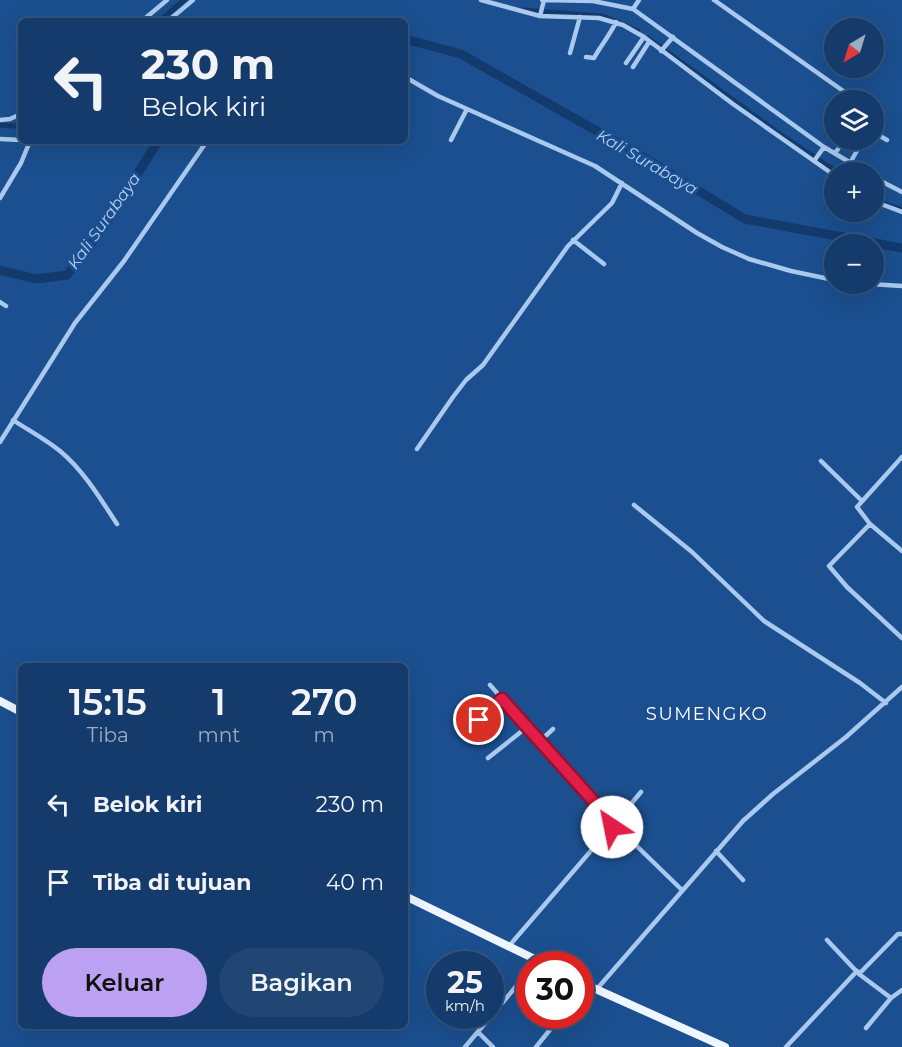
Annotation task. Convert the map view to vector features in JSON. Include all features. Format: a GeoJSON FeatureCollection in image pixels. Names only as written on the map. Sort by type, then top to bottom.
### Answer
{"type":"FeatureCollection","features":[{"type":"Feature","properties":{"kind":"main road"},"geometry":{"type":"LineString","coordinates":[[0,701],[18,710]]}},
{"type":"Feature","properties":{"kind":"main road"},"geometry":{"type":"LineString","coordinates":[[408,897],[518,951]]}},
{"type":"Feature","properties":{"kind":"main road"},"geometry":{"type":"LineString","coordinates":[[596,990],[724,1047]]}},
{"type":"Feature","properties":{"kind":"street"},"geometry":{"type":"LineString","coordinates":[[146,18],[167,0]]}},
{"type":"Feature","properties":{"kind":"street"},"geometry":{"type":"LineString","coordinates":[[172,18],[193,0]]}},
{"type":"Feature","properties":{"kind":"street"},"geometry":{"type":"LineString","coordinates":[[481,0],[540,15],[599,18],[616,22],[644,37],[824,167]]}},
{"type":"Feature","properties":{"kind":"street"},"geometry":{"type":"LineString","coordinates":[[540,15],[543,1],[579,0],[610,3],[633,9],[823,149],[852,161],[858,150]]}},
{"type":"Feature","properties":{"kind":"street"},"geometry":{"type":"LineString","coordinates":[[633,9],[639,0]]}},
{"type":"Feature","properties":{"kind":"street"},"geometry":{"type":"LineString","coordinates":[[714,0],[842,90]]}},
{"type":"Feature","properties":{"kind":"street"},"geometry":{"type":"LineString","coordinates":[[570,53],[580,17]]}},
{"type":"Feature","properties":{"kind":"street"},"geometry":{"type":"LineString","coordinates":[[586,57],[594,58],[616,22]]}},
{"type":"Feature","properties":{"kind":"street"},"geometry":{"type":"LineString","coordinates":[[626,63],[644,37]]}},
{"type":"Feature","properties":{"kind":"street"},"geometry":{"type":"LineString","coordinates":[[661,50],[671,39]]}},
{"type":"Feature","properties":{"kind":"street"},"geometry":{"type":"LineString","coordinates":[[633,67],[649,42]]}},
{"type":"Feature","properties":{"kind":"street"},"geometry":{"type":"LineString","coordinates":[[408,79],[427,91],[467,110],[587,162],[722,247],[749,258],[824,278]]}},
{"type":"Feature","properties":{"kind":"street"},"geometry":{"type":"LineString","coordinates":[[451,140],[467,110]]}},
{"type":"Feature","properties":{"kind":"street"},"geometry":{"type":"LineString","coordinates":[[0,120],[18,118]]}},
{"type":"Feature","properties":{"kind":"street"},"geometry":{"type":"LineString","coordinates":[[0,139],[18,140]]}},
{"type":"Feature","properties":{"kind":"street"},"geometry":{"type":"LineString","coordinates":[[0,198],[21,163],[29,144]]}},
{"type":"Feature","properties":{"kind":"street"},"geometry":{"type":"LineString","coordinates":[[0,442],[75,323],[124,261],[205,144]]}},
{"type":"Feature","properties":{"kind":"street"},"geometry":{"type":"LineString","coordinates":[[815,160],[823,149]]}},
{"type":"Feature","properties":{"kind":"street"},"geometry":{"type":"LineString","coordinates":[[417,448],[466,380],[483,365],[573,240],[612,203],[622,183]]}},
{"type":"Feature","properties":{"kind":"street"},"geometry":{"type":"LineString","coordinates":[[884,183],[902,192]]}},
{"type":"Feature","properties":{"kind":"street"},"geometry":{"type":"LineString","coordinates":[[884,205],[902,212]]}},
{"type":"Feature","properties":{"kind":"street"},"geometry":{"type":"LineString","coordinates":[[573,240],[604,264]]}},
{"type":"Feature","properties":{"kind":"street"},"geometry":{"type":"LineString","coordinates":[[884,285],[902,286]]}},
{"type":"Feature","properties":{"kind":"street"},"geometry":{"type":"LineString","coordinates":[[0,302],[6,306]]}},
{"type":"Feature","properties":{"kind":"street"},"geometry":{"type":"LineString","coordinates":[[13,420],[60,450],[90,484],[117,524]]}},
{"type":"Feature","properties":{"kind":"street"},"geometry":{"type":"LineString","coordinates":[[902,457],[857,507],[870,524],[902,550]]}},
{"type":"Feature","properties":{"kind":"street"},"geometry":{"type":"LineString","coordinates":[[821,461],[861,500]]}},
{"type":"Feature","properties":{"kind":"street"},"geometry":{"type":"LineString","coordinates":[[634,505],[692,552],[764,621],[860,683],[886,703]]}},
{"type":"Feature","properties":{"kind":"street"},"geometry":{"type":"LineString","coordinates":[[870,524],[832,561],[830,568],[902,638]]}},
{"type":"Feature","properties":{"kind":"street"},"geometry":{"type":"LineString","coordinates":[[490,685],[614,824],[682,890]]}},
{"type":"Feature","properties":{"kind":"street"},"geometry":{"type":"LineString","coordinates":[[596,990],[716,851],[761,804],[846,737],[902,687]]}},
{"type":"Feature","properties":{"kind":"street"},"geometry":{"type":"LineString","coordinates":[[479,720],[502,699]]}},
{"type":"Feature","properties":{"kind":"street"},"geometry":{"type":"LineString","coordinates":[[488,758],[527,727]]}},
{"type":"Feature","properties":{"kind":"street"},"geometry":{"type":"LineString","coordinates":[[540,741],[553,729]]}},
{"type":"Feature","properties":{"kind":"street"},"geometry":{"type":"LineString","coordinates":[[509,946],[641,792]]}},
{"type":"Feature","properties":{"kind":"street"},"geometry":{"type":"LineString","coordinates":[[716,851],[742,880]]}},
{"type":"Feature","properties":{"kind":"street"},"geometry":{"type":"LineString","coordinates":[[786,1047],[858,972],[898,934],[902,934]]}},
{"type":"Feature","properties":{"kind":"street"},"geometry":{"type":"LineString","coordinates":[[827,940],[858,972],[891,998]]}},
{"type":"Feature","properties":{"kind":"street"},"geometry":{"type":"LineString","coordinates":[[465,1047],[516,987]]}},
{"type":"Feature","properties":{"kind":"street"},"geometry":{"type":"LineString","coordinates":[[866,1028],[891,998],[902,990]]}},
{"type":"Feature","properties":{"kind":"street"},"geometry":{"type":"LineString","coordinates":[[536,1047],[551,1029]]}},
{"type":"Feature","properties":{"kind":"street"},"geometry":{"type":"LineString","coordinates":[[478,1032],[494,1047]]}},
{"type":"Feature","properties":{"kind":"waterway"},"geometry":{"type":"LineString","coordinates":[[163,18],[184,0]]}},
{"type":"Feature","properties":{"kind":"waterway"},"geometry":{"type":"LineString","coordinates":[[522,10],[603,16],[638,31]]}},
{"type":"Feature","properties":{"kind":"waterway"},"geometry":{"type":"LineString","coordinates":[[648,38],[824,163]]}},
{"type":"Feature","properties":{"kind":"waterway","name":"Kali Surabaya"},"geometry":{"type":"LineString","coordinates":[[408,40],[461,54],[653,163],[745,219],[902,248]]}},
{"type":"Feature","properties":{"kind":"waterway"},"geometry":{"type":"LineString","coordinates":[[0,125],[15,126],[18,124]]}},
{"type":"Feature","properties":{"kind":"waterway","name":"Kali Surabaya"},"geometry":{"type":"LineString","coordinates":[[0,270],[36,279],[67,275],[105,226],[156,144]]}},
{"type":"Feature","properties":{"kind":"waterway"},"geometry":{"type":"LineString","coordinates":[[884,203],[902,209]]}},
{"type":"Feature","properties":{"kind":"district","name":"SUMENGKO"},"geometry":{"type":"Point","coordinates":[707,714]}},
{"type":"Feature","properties":{"kind":"route"},"geometry":{"type":"LineString","coordinates":[[479,720],[502,699],[614,824],[612,827]]}}]}
